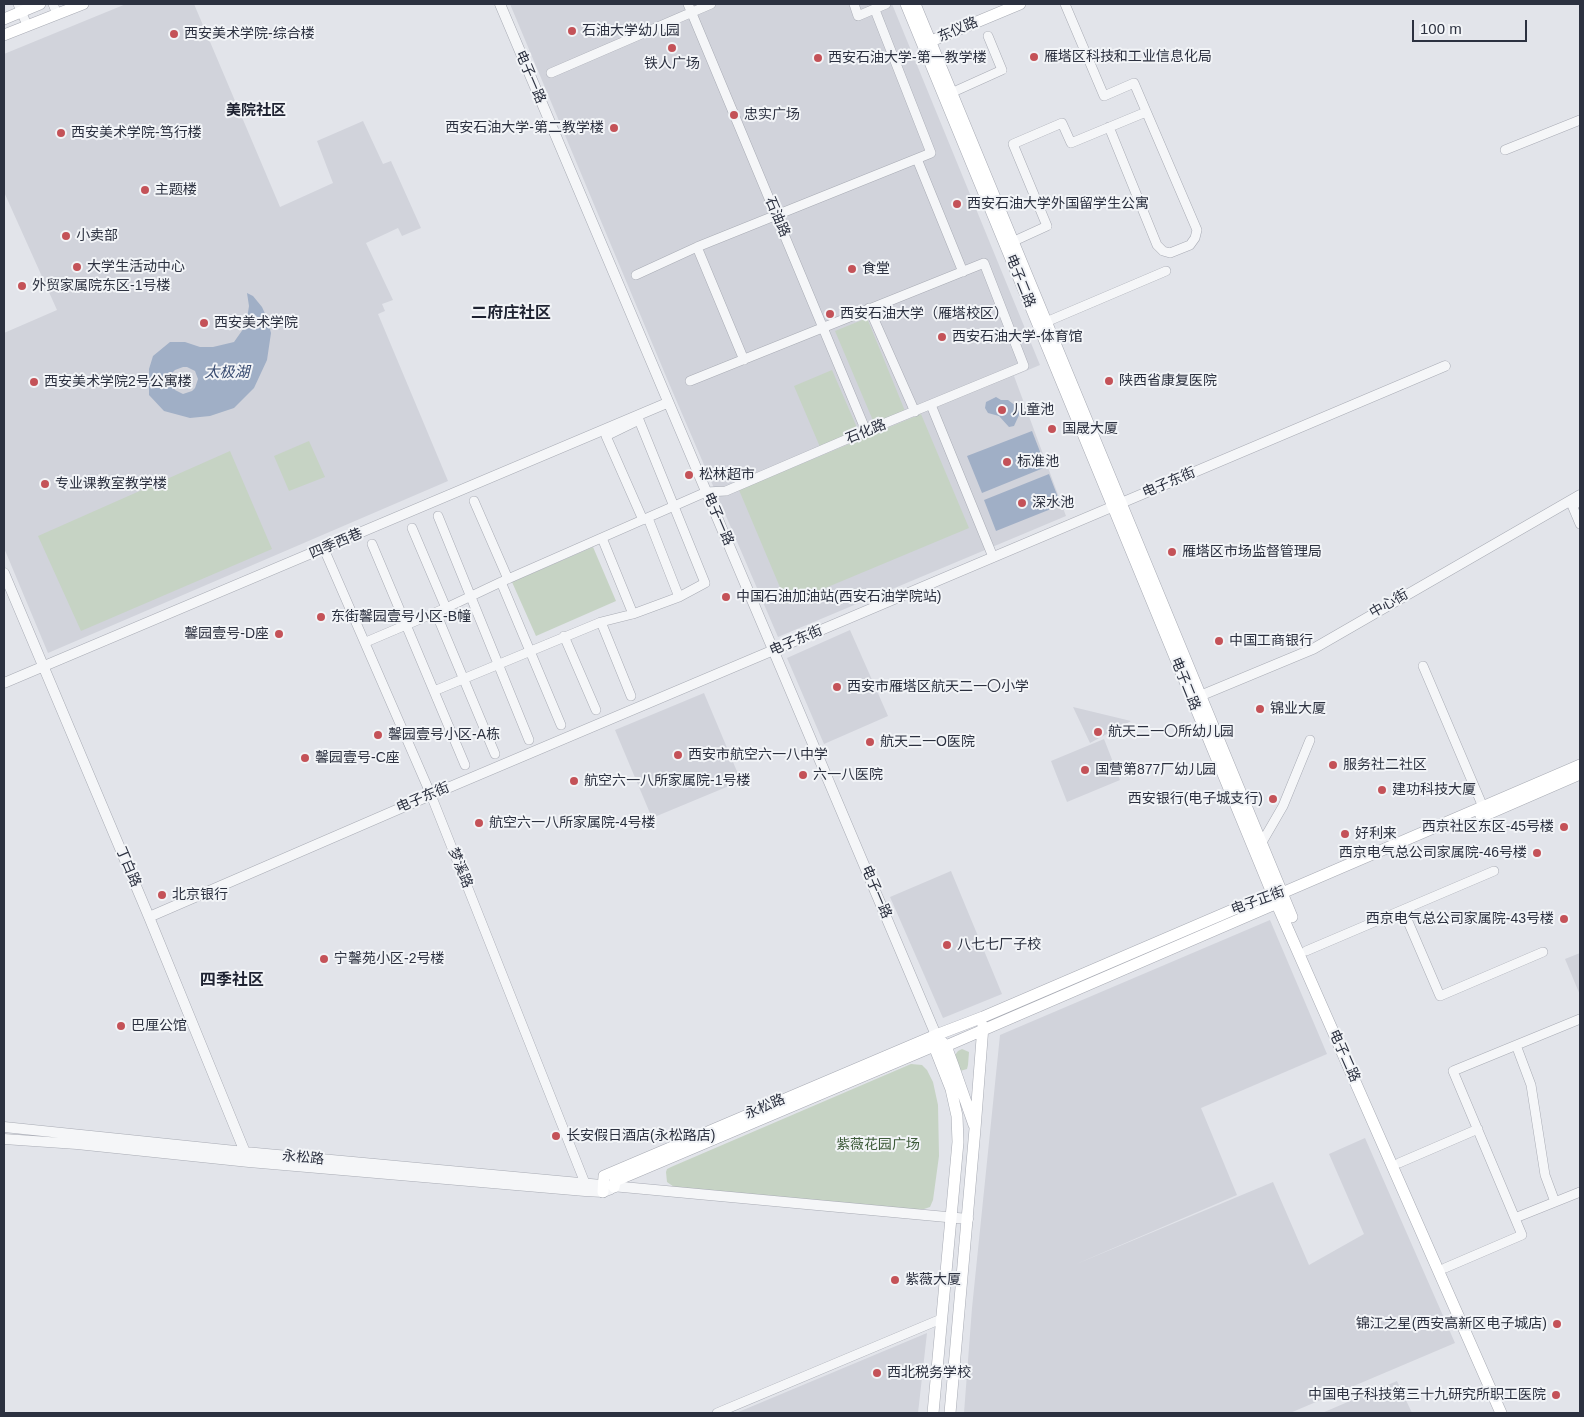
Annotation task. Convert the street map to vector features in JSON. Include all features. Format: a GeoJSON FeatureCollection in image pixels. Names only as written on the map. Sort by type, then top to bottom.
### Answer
{"type":"FeatureCollection","features":[{"type":"Feature","properties":{"kind":"main road"},"geometry":{"type":"LineString","coordinates":[[4,35],[36,21],[55,9],[83,4]]}},
{"type":"Feature","properties":{"kind":"main road","name":"电子二路"},"geometry":{"type":"LineString","coordinates":[[906,4],[951,92],[1046,322],[1117,506]]}},
{"type":"Feature","properties":{"kind":"main road","name":"电子二路"},"geometry":{"type":"LineString","coordinates":[[915,4],[925,40],[1279,897],[1501,1413]]}},
{"type":"Feature","properties":{"kind":"main road","name":"东仪路"},"geometry":{"type":"LineString","coordinates":[[925,40],[1002,4]]}},
{"type":"Feature","properties":{"kind":"main road","name":"东仪路"},"geometry":{"type":"LineString","coordinates":[[925,40],[1020,4]]}},
{"type":"Feature","properties":{"kind":"main road"},"geometry":{"type":"LineString","coordinates":[[4,19],[30,6],[36,21]]}},
{"type":"Feature","properties":{"kind":"main road","name":"电子二路"},"geometry":{"type":"LineString","coordinates":[[1196,697],[1261,844],[1279,897],[1306,950],[1509,1413]]}},
{"type":"Feature","properties":{"kind":"main road","name":"电子正街"},"geometry":{"type":"LineString","coordinates":[[938,1043],[982,1031],[1279,897],[1580,766]]}},
{"type":"Feature","properties":{"kind":"main road","name":"电子正街"},"geometry":{"type":"LineString","coordinates":[[938,1043],[983,1017],[1580,774]]}},
{"type":"Feature","properties":{"kind":"main road","name":"电子一路"},"geometry":{"type":"LineString","coordinates":[[950,1413],[976,1129],[983,1017]]}},
{"type":"Feature","properties":{"kind":"main road","name":"电子一路"},"geometry":{"type":"LineString","coordinates":[[938,1043],[976,1129]]}},
{"type":"Feature","properties":{"kind":"main road","name":"电子一路"},"geometry":{"type":"LineString","coordinates":[[932,1413],[958,1142],[957,1116],[938,1043]]}},
{"type":"Feature","properties":{"kind":"main road","name":"永松路"},"geometry":{"type":"LineString","coordinates":[[607,1188],[615,1181],[938,1043]]}},
{"type":"Feature","properties":{"kind":"street","name":"电子一路"},"geometry":{"type":"LineString","coordinates":[[500,4],[667,403],[774,650],[938,1043]]}},
{"type":"Feature","properties":{"kind":"street"},"geometry":{"type":"LineString","coordinates":[[551,73],[689,8],[711,4]]}},
{"type":"Feature","properties":{"kind":"street"},"geometry":{"type":"LineString","coordinates":[[854,4],[858,16],[886,4]]}},
{"type":"Feature","properties":{"kind":"street"},"geometry":{"type":"LineString","coordinates":[[1065,4],[1104,96],[1134,82],[1197,230],[1195,238],[1190,245],[1170,253],[1162,251],[1157,245],[1108,127]]}},
{"type":"Feature","properties":{"kind":"street"},"geometry":{"type":"LineString","coordinates":[[30,6],[36,21]]}},
{"type":"Feature","properties":{"kind":"street","name":"石油路"},"geometry":{"type":"LineString","coordinates":[[689,8],[866,431]]}},
{"type":"Feature","properties":{"kind":"street"},"geometry":{"type":"LineString","coordinates":[[636,275],[697,247],[931,153],[875,10]]}},
{"type":"Feature","properties":{"kind":"street"},"geometry":{"type":"LineString","coordinates":[[951,92],[1002,70],[988,36]]}},
{"type":"Feature","properties":{"kind":"street"},"geometry":{"type":"LineString","coordinates":[[1012,242],[1047,226],[1012,144],[1062,123],[1071,143],[1146,112]]}},
{"type":"Feature","properties":{"kind":"street"},"geometry":{"type":"LineString","coordinates":[[1505,150],[1580,120]]}},
{"type":"Feature","properties":{"kind":"street"},"geometry":{"type":"LineString","coordinates":[[690,381],[963,272],[916,159]]}},
{"type":"Feature","properties":{"kind":"street"},"geometry":{"type":"LineString","coordinates":[[697,247],[744,360]]}},
{"type":"Feature","properties":{"kind":"street","name":"石化路"},"geometry":{"type":"LineString","coordinates":[[366,642],[436,613],[470,596],[706,492],[726,491],[1024,366],[984,263],[963,272]]}},
{"type":"Feature","properties":{"kind":"street"},"geometry":{"type":"LineString","coordinates":[[1046,322],[1166,271]]}},
{"type":"Feature","properties":{"kind":"street"},"geometry":{"type":"LineString","coordinates":[[869,308],[915,412]]}},
{"type":"Feature","properties":{"kind":"street","name":"电子东街"},"geometry":{"type":"LineString","coordinates":[[149,917],[431,795],[1445,366]]}},
{"type":"Feature","properties":{"kind":"street","name":"四季西巷"},"geometry":{"type":"LineString","coordinates":[[4,683],[667,403]]}},
{"type":"Feature","properties":{"kind":"street"},"geometry":{"type":"LineString","coordinates":[[931,404],[993,557]]}},
{"type":"Feature","properties":{"kind":"street"},"geometry":{"type":"LineString","coordinates":[[434,691],[600,622],[633,614],[679,598],[705,583],[639,420],[606,436],[679,598]]}},
{"type":"Feature","properties":{"kind":"street","name":"中心街"},"geometry":{"type":"LineString","coordinates":[[1196,697],[1313,649],[1580,495]]}},
{"type":"Feature","properties":{"kind":"street"},"geometry":{"type":"LineString","coordinates":[[474,501],[561,725]]}},
{"type":"Feature","properties":{"kind":"street"},"geometry":{"type":"LineString","coordinates":[[1580,502],[1572,505],[1580,524]]}},
{"type":"Feature","properties":{"kind":"street"},"geometry":{"type":"LineString","coordinates":[[438,516],[529,740]]}},
{"type":"Feature","properties":{"kind":"street"},"geometry":{"type":"LineString","coordinates":[[412,528],[446,608]]}},
{"type":"Feature","properties":{"kind":"street"},"geometry":{"type":"LineString","coordinates":[[602,538],[633,614]]}},
{"type":"Feature","properties":{"kind":"street"},"geometry":{"type":"LineString","coordinates":[[372,544],[465,765]]}},
{"type":"Feature","properties":{"kind":"street","name":"梦溪路"},"geometry":{"type":"LineString","coordinates":[[324,549],[431,795],[585,1187]]}},
{"type":"Feature","properties":{"kind":"street","name":"丁白路"},"geometry":{"type":"LineString","coordinates":[[4,573],[149,917],[247,1157]]}},
{"type":"Feature","properties":{"kind":"street"},"geometry":{"type":"LineString","coordinates":[[436,613],[495,754]]}},
{"type":"Feature","properties":{"kind":"street"},"geometry":{"type":"LineString","coordinates":[[600,622],[631,696]]}},
{"type":"Feature","properties":{"kind":"street"},"geometry":{"type":"LineString","coordinates":[[564,636],[596,710]]}},
{"type":"Feature","properties":{"kind":"street"},"geometry":{"type":"LineString","coordinates":[[1423,666],[1483,807]]}},
{"type":"Feature","properties":{"kind":"street"},"geometry":{"type":"LineString","coordinates":[[1261,844],[1283,806],[1310,740]]}},
{"type":"Feature","properties":{"kind":"street"},"geometry":{"type":"LineString","coordinates":[[1306,950],[1494,872]]}},
{"type":"Feature","properties":{"kind":"street"},"geometry":{"type":"LineString","coordinates":[[1403,910],[1440,996],[1543,952]]}},
{"type":"Feature","properties":{"kind":"street"},"geometry":{"type":"LineString","coordinates":[[1445,1268],[1522,1235],[1453,1071],[1580,1019]]}},
{"type":"Feature","properties":{"kind":"street"},"geometry":{"type":"LineString","coordinates":[[1516,1045],[1531,1085],[1546,1175],[1555,1202]]}},
{"type":"Feature","properties":{"kind":"street","name":"永松路"},"geometry":{"type":"LineString","coordinates":[[4,1127],[247,1157]]}},
{"type":"Feature","properties":{"kind":"street"},"geometry":{"type":"LineString","coordinates":[[1399,1163],[1478,1129]]}},
{"type":"Feature","properties":{"kind":"street","name":"永松路"},"geometry":{"type":"LineString","coordinates":[[4,1139],[247,1157],[607,1188]]}},
{"type":"Feature","properties":{"kind":"street"},"geometry":{"type":"LineString","coordinates":[[607,1188],[968,1219]]}},
{"type":"Feature","properties":{"kind":"street"},"geometry":{"type":"LineString","coordinates":[[1515,1218],[1580,1192]]}},
{"type":"Feature","properties":{"kind":"street"},"geometry":{"type":"LineString","coordinates":[[717,1413],[941,1319]]}},
{"type":"Feature","properties":{"kind":"shaded area","name":"西安美术学院"},"geometry":{"type":"Polygon","coordinates":[[[126,4],[194,4],[280,207],[333,183],[317,141],[363,121],[383,164],[391,161],[421,228],[402,236],[398,228],[366,243],[393,300],[382,304],[385,311],[378,314],[448,481],[48,653],[4,548],[4,333],[57,310],[4,192],[4,54],[126,4]]]}},
{"type":"Feature","properties":{"kind":"shaded area","name":"西安石油大学（雁塔校区）"},"geometry":{"type":"Polygon","coordinates":[[[510,4],[892,4],[1040,365],[1014,376],[1066,516],[778,637],[510,4]]]}},
{"type":"Feature","properties":{"kind":"shaded area","name":"西安市雁塔区航天二一〇小学"},"geometry":{"type":"Polygon","coordinates":[[[850,630],[888,716],[824,744],[787,658],[850,630]]]}},
{"type":"Feature","properties":{"kind":"shaded area","name":"西安市航空六一八中学"},"geometry":{"type":"Polygon","coordinates":[[[704,693],[741,781],[652,818],[615,730],[704,693]]]}},
{"type":"Feature","properties":{"kind":"shaded area","name":"航天二一〇所幼儿园"},"geometry":{"type":"Polygon","coordinates":[[[1073,707],[1131,721],[1090,743],[1073,707]]]}},
{"type":"Feature","properties":{"kind":"shaded area","name":"国营第877厂幼儿园"},"geometry":{"type":"Polygon","coordinates":[[[1104,739],[1120,780],[1067,802],[1051,761],[1104,739]]]}},
{"type":"Feature","properties":{"kind":"shaded area","name":"八七七厂子校"},"geometry":{"type":"Polygon","coordinates":[[[951,871],[1002,994],[943,1018],[890,897],[951,871]]]}},
{"type":"Feature","properties":{"kind":"shaded area"},"geometry":{"type":"Polygon","coordinates":[[[1270,920],[1327,1054],[1201,1108],[1237,1195],[1074,1265],[1273,1182],[1309,1265],[1364,1234],[1329,1154],[1365,1138],[1455,1343],[1290,1413],[964,1413],[972,1308],[1000,1035],[1270,920]]]}},
{"type":"Feature","properties":{"kind":"shaded area"},"geometry":{"type":"Polygon","coordinates":[[[1580,953],[1580,995],[1565,959],[1580,953]]]}},
{"type":"Feature","properties":{"kind":"shaded area","name":"西北税务学校"},"geometry":{"type":"Polygon","coordinates":[[[927,1333],[918,1413],[736,1413],[927,1333]]]}},
{"type":"Feature","properties":{"kind":"shaded area"},"geometry":{"type":"Polygon","coordinates":[[[1397,1381],[1412,1413],[1322,1413],[1397,1381]]]}},
{"type":"Feature","properties":{"kind":"green space"},"geometry":{"type":"Polygon","coordinates":[[[867,318],[905,411],[874,423],[835,331],[867,318]]]}},
{"type":"Feature","properties":{"kind":"green space"},"geometry":{"type":"Polygon","coordinates":[[[832,370],[858,430],[820,447],[794,386],[832,370]]]}},
{"type":"Feature","properties":{"kind":"green space"},"geometry":{"type":"Polygon","coordinates":[[[921,414],[969,528],[787,604],[739,490],[921,414]]]}},
{"type":"Feature","properties":{"kind":"green space"},"geometry":{"type":"Polygon","coordinates":[[[309,441],[325,477],[289,491],[274,456],[309,441]]]}},
{"type":"Feature","properties":{"kind":"green space"},"geometry":{"type":"Polygon","coordinates":[[[230,451],[272,549],[81,631],[38,536],[230,451]]]}},
{"type":"Feature","properties":{"kind":"green space"},"geometry":{"type":"Polygon","coordinates":[[[593,547],[616,601],[536,636],[512,582],[593,547]]]}},
{"type":"Feature","properties":{"kind":"green space"},"geometry":{"type":"Polygon","coordinates":[[[962,1049],[969,1052],[968,1065],[967,1069],[960,1071],[955,1055],[962,1049]]]}},
{"type":"Feature","properties":{"kind":"green space","name":"紫薇花园广场"},"geometry":{"type":"Polygon","coordinates":[[[911,1064],[922,1065],[927,1070],[933,1082],[938,1105],[939,1156],[933,1200],[930,1207],[921,1210],[674,1187],[667,1182],[666,1172],[671,1167],[911,1064]]]}},
{"type":"Feature","properties":{"kind":"water","name":"太极湖"},"geometry":{"type":"Polygon","coordinates":[[[247,293],[253,296],[262,307],[271,333],[267,360],[254,388],[234,408],[210,416],[190,418],[164,411],[149,395],[149,369],[153,356],[170,342],[185,342],[200,347],[213,347],[234,342],[246,325],[249,306],[247,293]],[[187,367],[175,370],[172,373],[171,382],[175,390],[183,394],[195,388],[198,379],[195,371],[187,367]]]}},
{"type":"Feature","properties":{"kind":"water","name":"儿童池"},"geometry":{"type":"Polygon","coordinates":[[[996,397],[1001,400],[1008,400],[1016,406],[1020,413],[1014,426],[1009,427],[999,416],[988,413],[985,408],[986,402],[996,397]]]}},
{"type":"Feature","properties":{"kind":"water","name":"标准池"},"geometry":{"type":"Polygon","coordinates":[[[1032,431],[1046,467],[982,493],[967,456],[1032,431]]]}},
{"type":"Feature","properties":{"kind":"water","name":"深水池"},"geometry":{"type":"Polygon","coordinates":[[[1049,474],[1061,505],[996,531],[984,500],[1049,474]]]}},
{"type":"Feature","properties":{"kind":"place","name":"石油大学幼儿园"},"geometry":{"type":"Point","coordinates":[572,31]}},
{"type":"Feature","properties":{"kind":"place","name":"西安美术学院-综合楼"},"geometry":{"type":"Point","coordinates":[174,34]}},
{"type":"Feature","properties":{"kind":"place","name":"铁人广场"},"geometry":{"type":"Point","coordinates":[672,48]}},
{"type":"Feature","properties":{"kind":"place","name":"雁塔区科技和工业信息化局"},"geometry":{"type":"Point","coordinates":[1034,57]}},
{"type":"Feature","properties":{"kind":"place","name":"西安石油大学-第一教学楼"},"geometry":{"type":"Point","coordinates":[818,58]}},
{"type":"Feature","properties":{"kind":"place","name":"忠实广场"},"geometry":{"type":"Point","coordinates":[734,115]}},
{"type":"Feature","properties":{"kind":"place","name":"西安石油大学-第二教学楼"},"geometry":{"type":"Point","coordinates":[614,128]}},
{"type":"Feature","properties":{"kind":"place","name":"西安美术学院-笃行楼"},"geometry":{"type":"Point","coordinates":[61,133]}},
{"type":"Feature","properties":{"kind":"place","name":"主题楼"},"geometry":{"type":"Point","coordinates":[145,190]}},
{"type":"Feature","properties":{"kind":"place","name":"西安石油大学外国留学生公寓"},"geometry":{"type":"Point","coordinates":[957,204]}},
{"type":"Feature","properties":{"kind":"place","name":"小卖部"},"geometry":{"type":"Point","coordinates":[66,236]}},
{"type":"Feature","properties":{"kind":"place","name":"大学生活动中心"},"geometry":{"type":"Point","coordinates":[77,267]}},
{"type":"Feature","properties":{"kind":"place","name":"食堂"},"geometry":{"type":"Point","coordinates":[852,269]}},
{"type":"Feature","properties":{"kind":"place","name":"外贸家属院东区-1号楼"},"geometry":{"type":"Point","coordinates":[22,286]}},
{"type":"Feature","properties":{"kind":"place","name":"西安石油大学（雁塔校区）"},"geometry":{"type":"Point","coordinates":[830,314]}},
{"type":"Feature","properties":{"kind":"place","name":"西安美术学院"},"geometry":{"type":"Point","coordinates":[204,323]}},
{"type":"Feature","properties":{"kind":"place","name":"西安石油大学-体育馆"},"geometry":{"type":"Point","coordinates":[942,337]}},
{"type":"Feature","properties":{"kind":"place","name":"陕西省康复医院"},"geometry":{"type":"Point","coordinates":[1109,381]}},
{"type":"Feature","properties":{"kind":"place","name":"西安美术学院2号公寓楼"},"geometry":{"type":"Point","coordinates":[34,382]}},
{"type":"Feature","properties":{"kind":"place","name":"儿童池"},"geometry":{"type":"Point","coordinates":[1002,410]}},
{"type":"Feature","properties":{"kind":"place","name":"国晟大厦"},"geometry":{"type":"Point","coordinates":[1052,429]}},
{"type":"Feature","properties":{"kind":"place","name":"标准池"},"geometry":{"type":"Point","coordinates":[1007,462]}},
{"type":"Feature","properties":{"kind":"place","name":"松林超市"},"geometry":{"type":"Point","coordinates":[689,475]}},
{"type":"Feature","properties":{"kind":"place","name":"专业课教室教学楼"},"geometry":{"type":"Point","coordinates":[45,484]}},
{"type":"Feature","properties":{"kind":"place","name":"深水池"},"geometry":{"type":"Point","coordinates":[1022,503]}},
{"type":"Feature","properties":{"kind":"place","name":"雁塔区市场监督管理局"},"geometry":{"type":"Point","coordinates":[1172,552]}},
{"type":"Feature","properties":{"kind":"place","name":"中国石油加油站(西安石油学院站)"},"geometry":{"type":"Point","coordinates":[726,597]}},
{"type":"Feature","properties":{"kind":"place","name":"东街馨园壹号小区-B幢"},"geometry":{"type":"Point","coordinates":[321,617]}},
{"type":"Feature","properties":{"kind":"place","name":"馨园壹号-D座"},"geometry":{"type":"Point","coordinates":[279,634]}},
{"type":"Feature","properties":{"kind":"place","name":"中国工商银行"},"geometry":{"type":"Point","coordinates":[1219,641]}},
{"type":"Feature","properties":{"kind":"place","name":"西安市雁塔区航天二一〇小学"},"geometry":{"type":"Point","coordinates":[837,687]}},
{"type":"Feature","properties":{"kind":"place","name":"锦业大厦"},"geometry":{"type":"Point","coordinates":[1260,709]}},
{"type":"Feature","properties":{"kind":"place","name":"航天二一〇所幼儿园"},"geometry":{"type":"Point","coordinates":[1098,732]}},
{"type":"Feature","properties":{"kind":"place","name":"馨园壹号小区-A栋"},"geometry":{"type":"Point","coordinates":[378,735]}},
{"type":"Feature","properties":{"kind":"place","name":"航天二一O医院"},"geometry":{"type":"Point","coordinates":[870,742]}},
{"type":"Feature","properties":{"kind":"place","name":"西安市航空六一八中学"},"geometry":{"type":"Point","coordinates":[678,755]}},
{"type":"Feature","properties":{"kind":"place","name":"馨园壹号-C座"},"geometry":{"type":"Point","coordinates":[305,758]}},
{"type":"Feature","properties":{"kind":"place","name":"服务社二社区"},"geometry":{"type":"Point","coordinates":[1333,765]}},
{"type":"Feature","properties":{"kind":"place","name":"国营第877厂幼儿园"},"geometry":{"type":"Point","coordinates":[1085,770]}},
{"type":"Feature","properties":{"kind":"place","name":"六一八医院"},"geometry":{"type":"Point","coordinates":[803,775]}},
{"type":"Feature","properties":{"kind":"place","name":"航空六一八所家属院-1号楼"},"geometry":{"type":"Point","coordinates":[574,781]}},
{"type":"Feature","properties":{"kind":"place","name":"建功科技大厦"},"geometry":{"type":"Point","coordinates":[1382,790]}},
{"type":"Feature","properties":{"kind":"place","name":"西安银行(电子城支行)"},"geometry":{"type":"Point","coordinates":[1273,799]}},
{"type":"Feature","properties":{"kind":"place","name":"航空六一八所家属院-4号楼"},"geometry":{"type":"Point","coordinates":[479,823]}},
{"type":"Feature","properties":{"kind":"place","name":"西京社区东区-45号楼"},"geometry":{"type":"Point","coordinates":[1564,827]}},
{"type":"Feature","properties":{"kind":"place","name":"好利来"},"geometry":{"type":"Point","coordinates":[1345,834]}},
{"type":"Feature","properties":{"kind":"place","name":"西京电气总公司家属院-46号楼"},"geometry":{"type":"Point","coordinates":[1537,853]}},
{"type":"Feature","properties":{"kind":"place","name":"北京银行"},"geometry":{"type":"Point","coordinates":[162,895]}},
{"type":"Feature","properties":{"kind":"place","name":"西京电气总公司家属院-43号楼"},"geometry":{"type":"Point","coordinates":[1564,919]}},
{"type":"Feature","properties":{"kind":"place","name":"八七七厂子校"},"geometry":{"type":"Point","coordinates":[947,945]}},
{"type":"Feature","properties":{"kind":"place","name":"宁馨苑小区-2号楼"},"geometry":{"type":"Point","coordinates":[324,959]}},
{"type":"Feature","properties":{"kind":"place","name":"巴厘公馆"},"geometry":{"type":"Point","coordinates":[121,1026]}},
{"type":"Feature","properties":{"kind":"place","name":"长安假日酒店(永松路店)"},"geometry":{"type":"Point","coordinates":[556,1136]}},
{"type":"Feature","properties":{"kind":"place","name":"紫薇大厦"},"geometry":{"type":"Point","coordinates":[895,1280]}},
{"type":"Feature","properties":{"kind":"place","name":"锦江之星(西安高新区电子城店)"},"geometry":{"type":"Point","coordinates":[1557,1324]}},
{"type":"Feature","properties":{"kind":"place","name":"西北税务学校"},"geometry":{"type":"Point","coordinates":[877,1373]}},
{"type":"Feature","properties":{"kind":"place","name":"中国电子科技第三十九研究所职工医院"},"geometry":{"type":"Point","coordinates":[1556,1395]}},
{"type":"Feature","properties":{"kind":"district","name":"美院社区"},"geometry":{"type":"Point","coordinates":[256,111]}},
{"type":"Feature","properties":{"kind":"district","name":"二府庄社区"},"geometry":{"type":"Point","coordinates":[511,314]}},
{"type":"Feature","properties":{"kind":"district","name":"四季社区"},"geometry":{"type":"Point","coordinates":[232,981]}}]}
